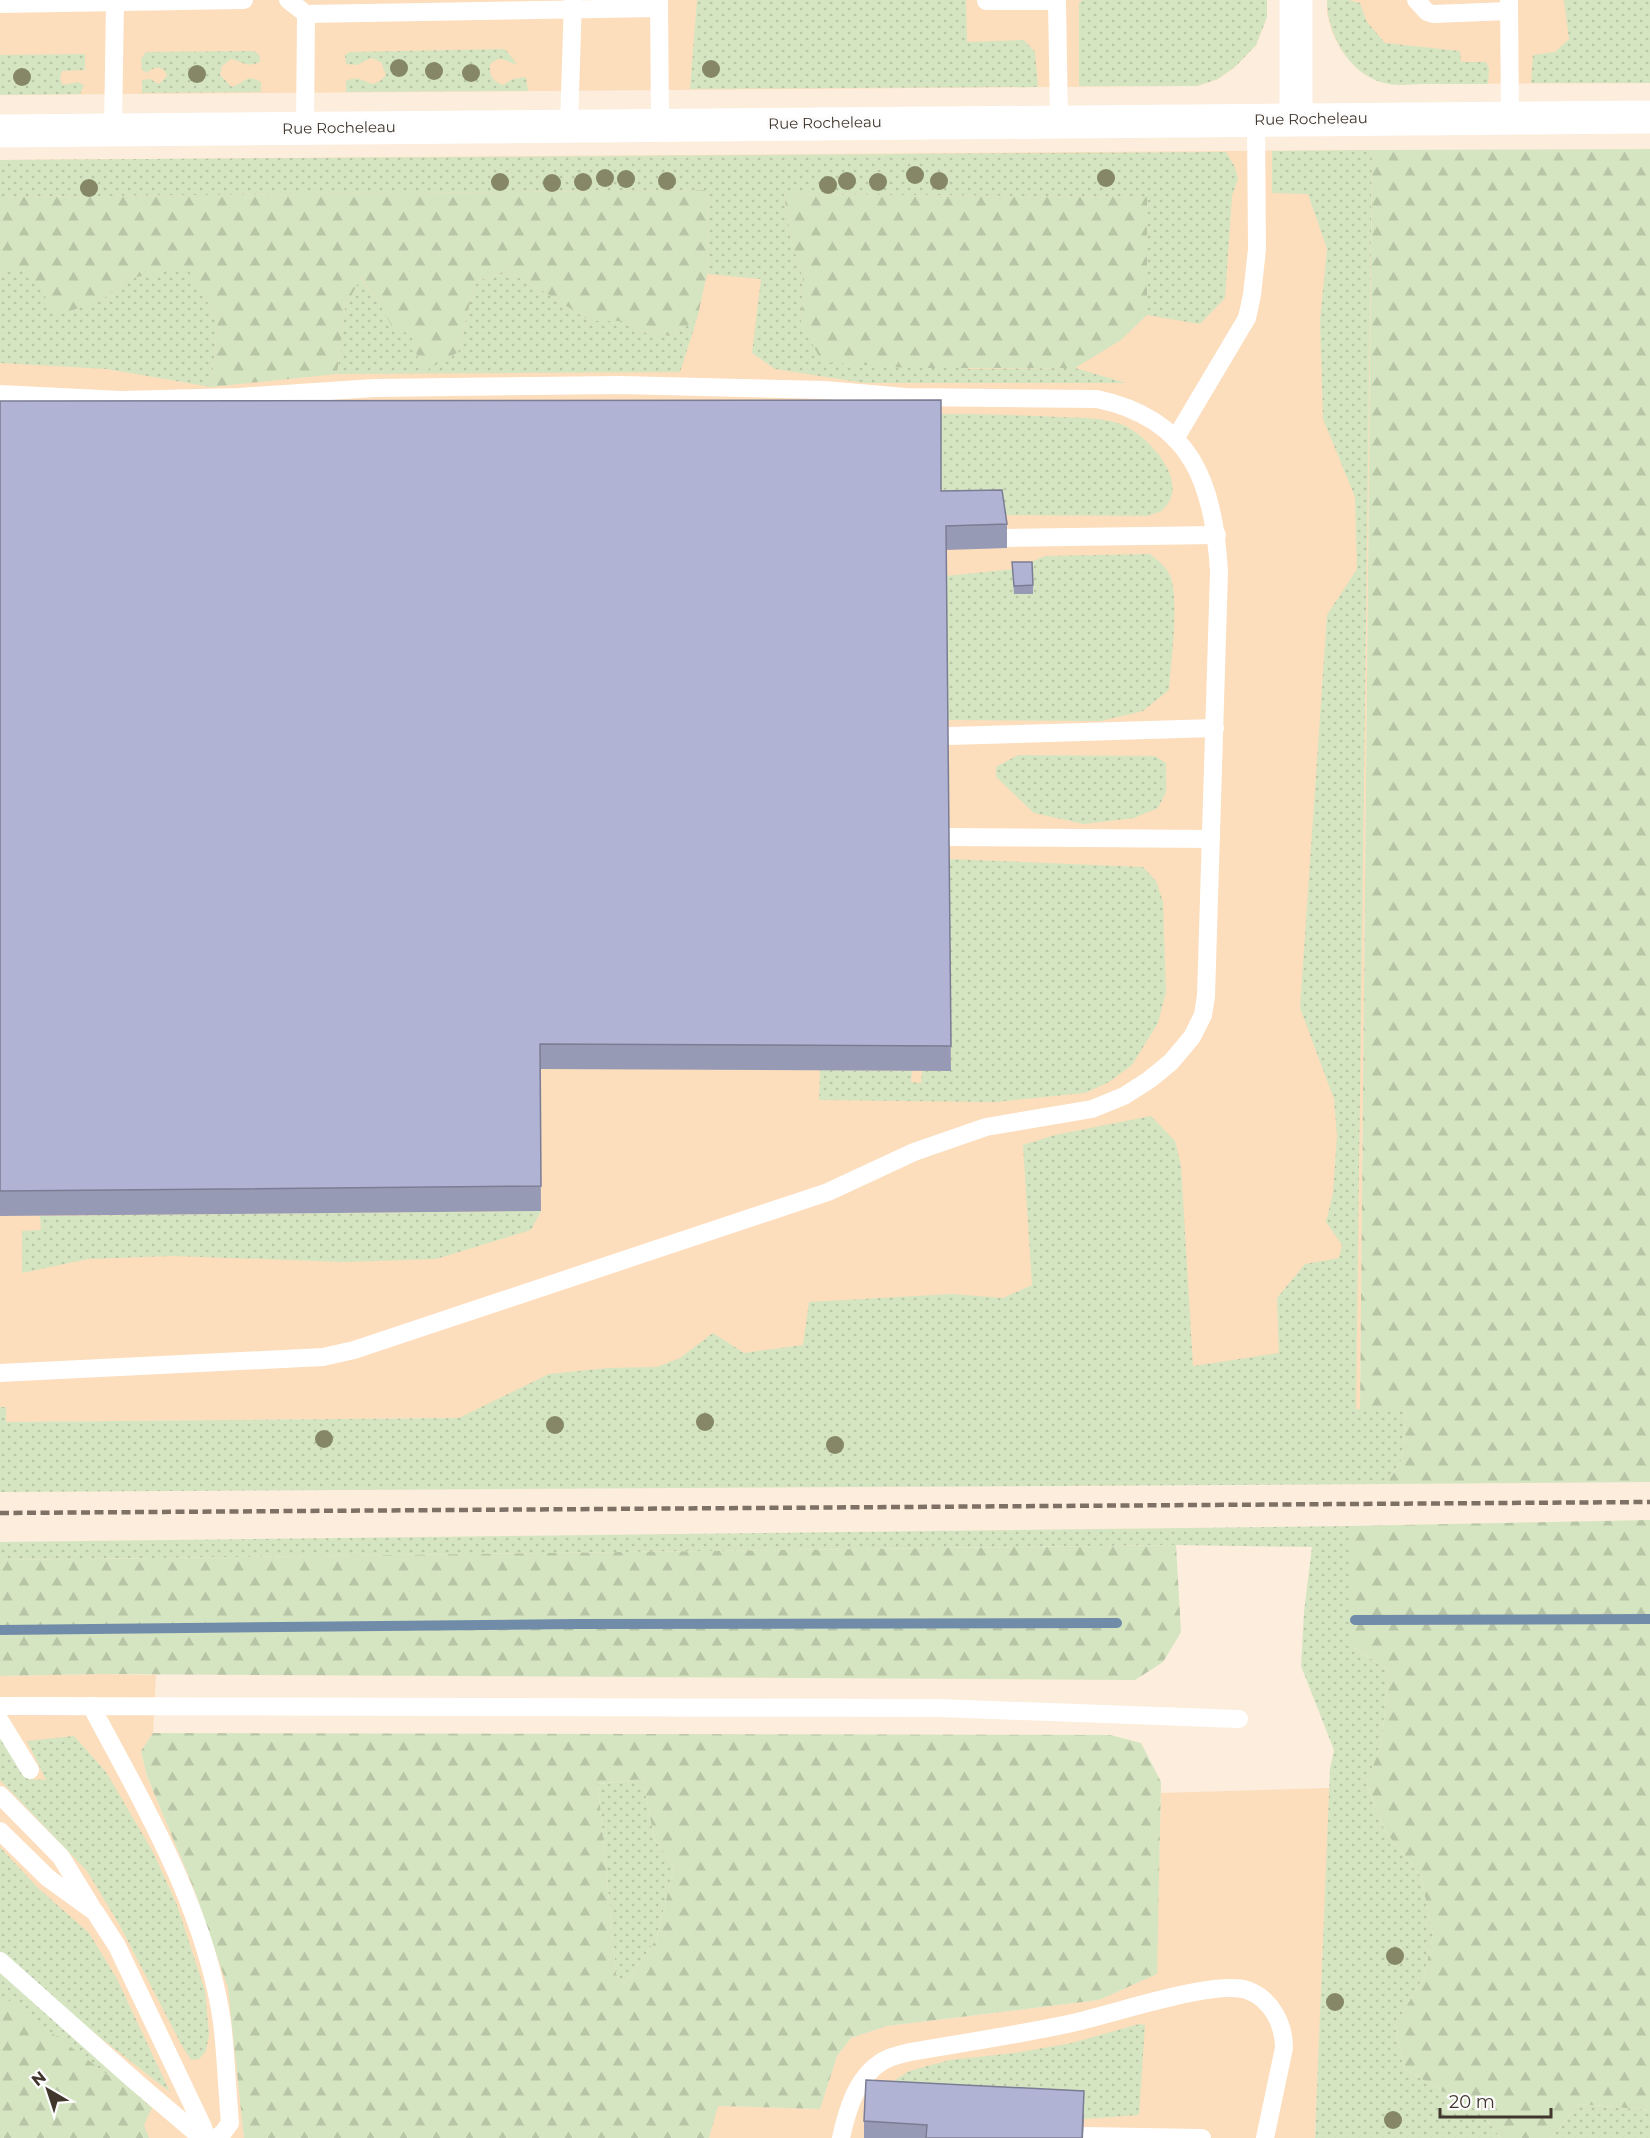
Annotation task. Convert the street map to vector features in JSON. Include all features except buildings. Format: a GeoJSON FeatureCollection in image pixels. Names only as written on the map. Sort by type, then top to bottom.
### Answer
{"type":"FeatureCollection","features":[{"type":"Feature","properties":{"kind":"street"},"geometry":{"type":"LineString","coordinates":[[1296,0],[1296,119]]}},
{"type":"Feature","properties":{"kind":"street","name":"Rue Rocheleau"},"geometry":{"type":"LineString","coordinates":[[0,131],[1650,117]]}},
{"type":"Feature","properties":{"kind":"lane"},"geometry":{"type":"LineString","coordinates":[[0,4],[244,0]]}},
{"type":"Feature","properties":{"kind":"lane"},"geometry":{"type":"LineString","coordinates":[[288,0],[306,14],[573,4],[659,4],[660,125]]}},
{"type":"Feature","properties":{"kind":"lane"},"geometry":{"type":"LineString","coordinates":[[1416,0],[1427,12],[1433,14],[1509,6],[1510,117]]}},
{"type":"Feature","properties":{"kind":"lane"},"geometry":{"type":"LineString","coordinates":[[986,1],[1057,2],[1059,121]]}},
{"type":"Feature","properties":{"kind":"lane"},"geometry":{"type":"LineString","coordinates":[[113,130],[115,2]]}},
{"type":"Feature","properties":{"kind":"lane"},"geometry":{"type":"LineString","coordinates":[[570,125],[573,4]]}},
{"type":"Feature","properties":{"kind":"lane"},"geometry":{"type":"LineString","coordinates":[[304,128],[306,14]]}},
{"type":"Feature","properties":{"kind":"lane"},"geometry":{"type":"LineString","coordinates":[[1175,439],[1247,318],[1257,249],[1256,119]]}},
{"type":"Feature","properties":{"kind":"lane"},"geometry":{"type":"LineString","coordinates":[[0,394],[145,399],[239,398],[374,388],[620,385],[825,390],[905,397],[1097,399],[1120,404],[1152,418],[1185,448],[1199,469],[1217,535],[1219,572],[1206,996],[1203,1015],[1192,1037],[1171,1062],[1149,1080],[1124,1096],[1092,1109],[986,1127],[914,1152],[828,1192],[354,1350],[323,1357],[0,1373]]}},
{"type":"Feature","properties":{"kind":"lane"},"geometry":{"type":"LineString","coordinates":[[1005,538],[1217,535]]}},
{"type":"Feature","properties":{"kind":"lane"},"geometry":{"type":"LineString","coordinates":[[948,736],[1215,728]]}},
{"type":"Feature","properties":{"kind":"lane"},"geometry":{"type":"LineString","coordinates":[[949,837],[1211,839]]}},
{"type":"Feature","properties":{"kind":"lane"},"geometry":{"type":"LineString","coordinates":[[0,1706],[939,1708],[1239,1719]]}},
{"type":"Feature","properties":{"kind":"lane"},"geometry":{"type":"LineString","coordinates":[[91,1706],[142,1801],[179,1877],[208,1961],[222,2022],[230,2123],[222,2134],[215,2138]]}},
{"type":"Feature","properties":{"kind":"lane"},"geometry":{"type":"LineString","coordinates":[[0,1721],[30,1770]]}},
{"type":"Feature","properties":{"kind":"lane"},"geometry":{"type":"LineString","coordinates":[[0,1795],[61,1857],[117,1946],[203,2127],[204,2138]]}},
{"type":"Feature","properties":{"kind":"lane"},"geometry":{"type":"LineString","coordinates":[[0,1831],[48,1878],[95,1912]]}},
{"type":"Feature","properties":{"kind":"lane"},"geometry":{"type":"LineString","coordinates":[[0,1961],[118,2067],[204,2138]]}},
{"type":"Feature","properties":{"kind":"lane"},"geometry":{"type":"LineString","coordinates":[[836,2136],[860,2084],[869,2071],[885,2060],[910,2052],[1070,2024],[1197,1992],[1229,1989],[1247,1990],[1265,2001],[1284,2033],[1284,2048],[1265,2138]]}},
{"type":"Feature","properties":{"kind":"lane"},"geometry":{"type":"LineString","coordinates":[[1084,2136],[1202,2138]]}},
{"type":"Feature","properties":{"kind":"shaded area"},"geometry":{"type":"Polygon","coordinates":[[[0,0],[1267,0],[1267,17],[1256,45],[1236,66],[1218,79],[1197,86],[0,95],[0,0]]]}},
{"type":"Feature","properties":{"kind":"shaded area"},"geometry":{"type":"Polygon","coordinates":[[[1327,0],[1650,0],[1650,83],[1389,84],[1372,78],[1357,68],[1341,50],[1332,32],[1327,13],[1327,0]]]}},
{"type":"Feature","properties":{"kind":"shaded area"},"geometry":{"type":"Polygon","coordinates":[[[1372,150],[1360,1410],[0,1422],[0,160],[1372,150]]]}},
{"type":"Feature","properties":{"kind":"shaded area"},"geometry":{"type":"Polygon","coordinates":[[[156,1675],[153,1733],[141,1751],[147,1776],[196,1894],[229,1988],[244,2138],[0,2138],[0,1676],[156,1675]]]}},
{"type":"Feature","properties":{"kind":"shaded area"},"geometry":{"type":"Polygon","coordinates":[[[1330,1788],[1315,2138],[709,2138],[717,2106],[820,2109],[837,2056],[851,2038],[887,2026],[1099,2000],[1156,1974],[1161,1793],[1330,1788]]]}},
{"type":"Feature","properties":{"kind":"green space"},"geometry":{"type":"Polygon","coordinates":[[[697,0],[966,0],[967,42],[1024,40],[1035,52],[1038,87],[690,89],[697,0]]]}},
{"type":"Feature","properties":{"kind":"green space"},"geometry":{"type":"Polygon","coordinates":[[[1082,0],[1267,0],[1267,17],[1256,45],[1236,66],[1218,79],[1197,86],[1079,86],[1079,3],[1082,0]]]}},
{"type":"Feature","properties":{"kind":"green space"},"geometry":{"type":"Polygon","coordinates":[[[1327,0],[1349,0],[1360,3],[1367,22],[1385,43],[1460,51],[1461,62],[1486,62],[1489,68],[1488,84],[1397,85],[1375,80],[1363,73],[1344,53],[1331,27],[1327,0]]]}},
{"type":"Feature","properties":{"kind":"green space"},"geometry":{"type":"Polygon","coordinates":[[[1564,0],[1650,0],[1650,83],[1531,83],[1533,55],[1555,52],[1569,39],[1564,0]]]}},
{"type":"Feature","properties":{"kind":"green space"},"geometry":{"type":"Polygon","coordinates":[[[505,49],[517,64],[501,59],[495,61],[490,64],[492,77],[503,85],[513,79],[526,77],[528,91],[346,92],[346,81],[350,79],[360,79],[373,84],[386,75],[381,62],[371,58],[357,65],[346,64],[345,55],[350,52],[505,49]]]}},
{"type":"Feature","properties":{"kind":"green space"},"geometry":{"type":"Polygon","coordinates":[[[253,51],[259,55],[260,62],[248,64],[231,59],[222,66],[220,75],[232,87],[249,79],[261,82],[261,92],[142,93],[142,80],[150,79],[159,84],[167,76],[161,68],[147,73],[142,70],[141,59],[146,52],[253,51]]]}},
{"type":"Feature","properties":{"kind":"green space"},"geometry":{"type":"Polygon","coordinates":[[[85,54],[85,70],[62,71],[60,79],[63,85],[78,82],[84,85],[80,94],[0,95],[0,55],[85,54]]]}},
{"type":"Feature","properties":{"kind":"green space"},"geometry":{"type":"Polygon","coordinates":[[[1650,149],[1650,1482],[1387,1484],[1402,1459],[1406,1409],[1360,1410],[1372,150],[1650,149]]]}},
{"type":"Feature","properties":{"kind":"green space"},"geometry":{"type":"Polygon","coordinates":[[[1372,150],[1356,1409],[1406,1409],[1402,1459],[1387,1484],[0,1492],[0,1407],[6,1407],[6,1422],[459,1418],[549,1374],[608,1368],[657,1367],[680,1358],[713,1333],[744,1353],[803,1345],[809,1302],[952,1294],[1003,1298],[1032,1285],[1023,1145],[1055,1135],[1151,1116],[1175,1141],[1181,1166],[1193,1366],[1279,1353],[1277,1298],[1305,1264],[1339,1258],[1342,1245],[1326,1222],[1333,1193],[1337,1136],[1334,1099],[1300,1008],[1327,615],[1357,569],[1355,497],[1323,419],[1320,320],[1327,249],[1308,194],[1272,193],[1272,151],[1372,150]]]}},
{"type":"Feature","properties":{"kind":"green space"},"geometry":{"type":"Polygon","coordinates":[[[1226,152],[1235,167],[1238,179],[1232,196],[1225,298],[1200,324],[1147,315],[1147,197],[784,194],[791,239],[803,278],[801,323],[969,369],[1075,368],[1126,383],[865,383],[775,369],[752,353],[761,279],[707,274],[708,190],[0,197],[0,160],[1226,152]]]}},
{"type":"Feature","properties":{"kind":"green space"},"geometry":{"type":"Polygon","coordinates":[[[708,190],[707,274],[697,319],[671,336],[642,332],[627,321],[590,321],[506,271],[475,282],[458,352],[422,373],[411,334],[394,330],[361,277],[345,308],[337,374],[211,387],[218,320],[187,268],[125,279],[102,300],[58,315],[24,267],[0,274],[0,197],[708,190]]]}},
{"type":"Feature","properties":{"kind":"green space"},"geometry":{"type":"Polygon","coordinates":[[[784,194],[1147,197],[1147,315],[1121,340],[1075,368],[908,368],[822,362],[801,323],[803,278],[791,239],[784,194]]]}},
{"type":"Feature","properties":{"kind":"green space"},"geometry":{"type":"Polygon","coordinates":[[[24,266],[102,300],[125,279],[187,267],[218,320],[211,387],[107,369],[0,363],[0,274],[24,266]]]}},
{"type":"Feature","properties":{"kind":"green space"},"geometry":{"type":"Polygon","coordinates":[[[506,271],[590,321],[627,321],[642,332],[671,336],[697,319],[680,372],[337,374],[345,308],[360,277],[378,301],[411,334],[458,352],[475,282],[506,271]]]}},
{"type":"Feature","properties":{"kind":"green space"},"geometry":{"type":"Polygon","coordinates":[[[940,414],[1083,418],[1123,425],[1145,439],[1164,462],[1173,488],[1170,500],[1161,511],[1148,516],[941,515],[940,414]]]}},
{"type":"Feature","properties":{"kind":"green space"},"geometry":{"type":"Polygon","coordinates":[[[1150,554],[1168,571],[1173,589],[1174,633],[1169,690],[1143,711],[1101,721],[948,720],[946,576],[1015,569],[1045,556],[1150,554]]]}},
{"type":"Feature","properties":{"kind":"green space"},"geometry":{"type":"Polygon","coordinates":[[[1018,755],[1155,756],[1166,763],[1166,792],[1158,808],[1134,818],[1084,824],[1034,813],[996,777],[996,767],[1018,755]]]}},
{"type":"Feature","properties":{"kind":"green space"},"geometry":{"type":"Polygon","coordinates":[[[949,859],[1143,867],[1156,881],[1163,902],[1166,992],[1158,1023],[1132,1065],[1109,1082],[1085,1093],[994,1102],[819,1100],[820,1070],[912,1071],[911,1082],[921,1083],[922,1071],[951,1071],[949,859]]]}},
{"type":"Feature","properties":{"kind":"green space"},"geometry":{"type":"Polygon","coordinates":[[[541,1211],[531,1230],[436,1259],[345,1262],[174,1256],[88,1259],[22,1273],[22,1231],[41,1230],[40,1216],[541,1211]]]}},
{"type":"Feature","properties":{"kind":"green space"},"geometry":{"type":"Polygon","coordinates":[[[1650,1520],[1650,2110],[1579,2104],[1551,2138],[1501,2138],[1480,2112],[1404,2069],[1395,2026],[1424,1976],[1433,1935],[1421,1877],[1385,1831],[1366,1783],[1381,1746],[1389,1671],[1349,1644],[1349,1526],[1650,1520]]]}},
{"type":"Feature","properties":{"kind":"green space"},"geometry":{"type":"Polygon","coordinates":[[[1349,1526],[1349,1644],[1389,1671],[1381,1746],[1366,1783],[1385,1831],[1421,1877],[1433,1935],[1424,1976],[1395,2026],[1404,2069],[1480,2112],[1501,2138],[1315,2138],[1330,1769],[1334,1750],[1301,1666],[1304,1612],[1312,1547],[1176,1545],[0,1560],[0,1542],[1349,1526]]]}},
{"type":"Feature","properties":{"kind":"green space"},"geometry":{"type":"Polygon","coordinates":[[[1176,1545],[1181,1632],[1163,1662],[1135,1680],[101,1674],[0,1676],[0,1560],[1176,1545]]]}},
{"type":"Feature","properties":{"kind":"green space"},"geometry":{"type":"Polygon","coordinates":[[[153,1733],[1110,1735],[1141,1743],[1161,1782],[1157,1974],[1099,2000],[887,2026],[851,2038],[837,2056],[820,2109],[718,2106],[709,2138],[244,2138],[228,1988],[196,1894],[147,1776],[141,1751],[153,1733]],[[643,1779],[598,1784],[616,1974],[624,1984],[656,1940],[674,1868],[654,1838],[643,1779]]]}},
{"type":"Feature","properties":{"kind":"green space"},"geometry":{"type":"Polygon","coordinates":[[[74,1736],[106,1772],[153,1852],[177,1905],[205,1991],[209,2035],[206,2051],[199,2059],[191,2060],[182,2046],[119,1924],[87,1871],[0,1780],[0,1737],[28,1779],[46,1780],[27,1741],[74,1736]]]}},
{"type":"Feature","properties":{"kind":"green space"},"geometry":{"type":"Polygon","coordinates":[[[643,1779],[654,1838],[674,1868],[656,1940],[624,1984],[616,1974],[598,1784],[643,1779]]]}},
{"type":"Feature","properties":{"kind":"green space"},"geometry":{"type":"Polygon","coordinates":[[[0,1847],[38,1888],[89,1933],[117,1979],[170,2092],[62,2008],[0,1954],[0,1847]]]}},
{"type":"Feature","properties":{"kind":"green space"},"geometry":{"type":"Polygon","coordinates":[[[0,1967],[152,2108],[0,1997],[0,1967]]]}},
{"type":"Feature","properties":{"kind":"green space"},"geometry":{"type":"Polygon","coordinates":[[[0,1997],[4,1997],[152,2108],[144,2125],[149,2138],[0,2138],[0,1997]]]}},
{"type":"Feature","properties":{"kind":"green space"},"geometry":{"type":"Polygon","coordinates":[[[1139,2024],[1145,2025],[1139,2115],[1084,2119],[1084,2115],[883,2088],[909,2071],[950,2060],[1014,2053],[1072,2043],[1139,2024]]]}},
{"type":"Feature","properties":{"kind":"green space"},"geometry":{"type":"Polygon","coordinates":[[[1579,2104],[1650,2110],[1650,2138],[1551,2138],[1579,2104]]]}},
{"type":"Feature","properties":{"kind":"waterway"},"geometry":{"type":"LineString","coordinates":[[1355,1620],[1650,1619]]}},
{"type":"Feature","properties":{"kind":"waterway"},"geometry":{"type":"LineString","coordinates":[[0,1630],[575,1624],[1117,1623]]}},
{"type":"Feature","properties":{"kind":"railway"},"geometry":{"type":"LineString","coordinates":[[0,1513],[1650,1502]]}}]}
